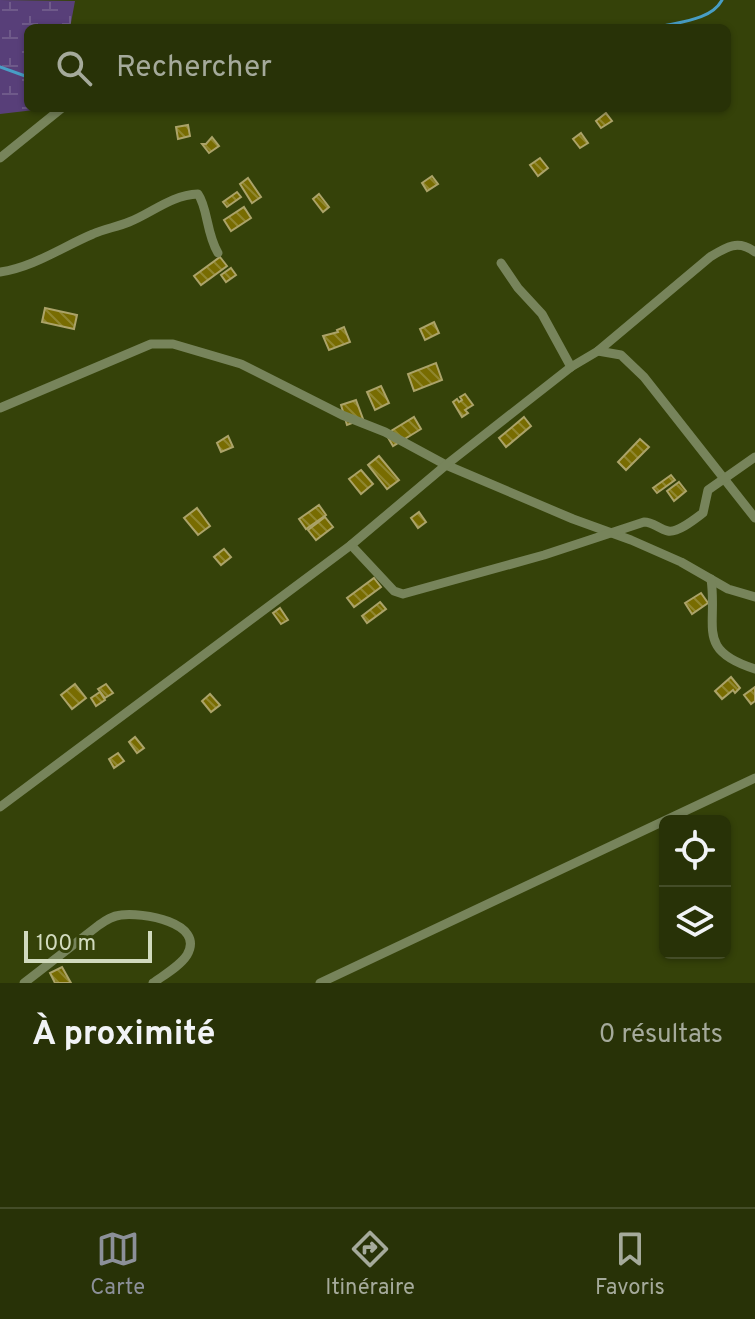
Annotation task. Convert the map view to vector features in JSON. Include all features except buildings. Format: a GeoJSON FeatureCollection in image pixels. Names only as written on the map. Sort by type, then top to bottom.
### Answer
{"type":"FeatureCollection","features":[{"type":"Feature","properties":{"kind":"street"},"geometry":{"type":"LineString","coordinates":[[0,158],[57,112]]}},
{"type":"Feature","properties":{"kind":"street"},"geometry":{"type":"LineString","coordinates":[[0,272],[27,267],[97,232],[128,223],[169,200],[190,194],[198,194],[201,198],[206,226],[218,253]]}},
{"type":"Feature","properties":{"kind":"street"},"geometry":{"type":"LineString","coordinates":[[0,807],[351,545],[446,465],[571,367],[598,351],[710,257],[738,244],[755,252]]}},
{"type":"Feature","properties":{"kind":"street"},"geometry":{"type":"LineString","coordinates":[[501,263],[518,288],[542,314],[571,367]]}},
{"type":"Feature","properties":{"kind":"street"},"geometry":{"type":"LineString","coordinates":[[0,408],[151,344],[173,344],[241,364],[342,415],[385,432],[446,465],[681,562],[728,589],[755,597]]}},
{"type":"Feature","properties":{"kind":"street"},"geometry":{"type":"LineString","coordinates":[[598,351],[621,355],[644,377],[755,518]]}},
{"type":"Feature","properties":{"kind":"street"},"geometry":{"type":"LineString","coordinates":[[351,545],[394,591],[403,594],[648,521],[667,531],[676,529],[703,513],[708,490],[755,457]]}},
{"type":"Feature","properties":{"kind":"street"},"geometry":{"type":"LineString","coordinates":[[711,579],[714,641],[725,657],[755,669]]}},
{"type":"Feature","properties":{"kind":"street"},"geometry":{"type":"LineString","coordinates":[[320,983],[755,778]]}},
{"type":"Feature","properties":{"kind":"street"},"geometry":{"type":"LineString","coordinates":[[24,983],[99,925],[111,917],[124,914],[175,922],[188,938],[189,952],[184,959],[153,983]]}},
{"type":"Feature","properties":{"kind":"green space"},"geometry":{"type":"Polygon","coordinates":[[[0,0],[75,1],[71,24],[24,24],[24,111],[0,114],[0,0]]]}},
{"type":"Feature","properties":{"kind":"waterway"},"geometry":{"type":"LineString","coordinates":[[674,24],[702,17],[722,0]]}},
{"type":"Feature","properties":{"kind":"waterway"},"geometry":{"type":"LineString","coordinates":[[0,67],[24,76]]}}]}
